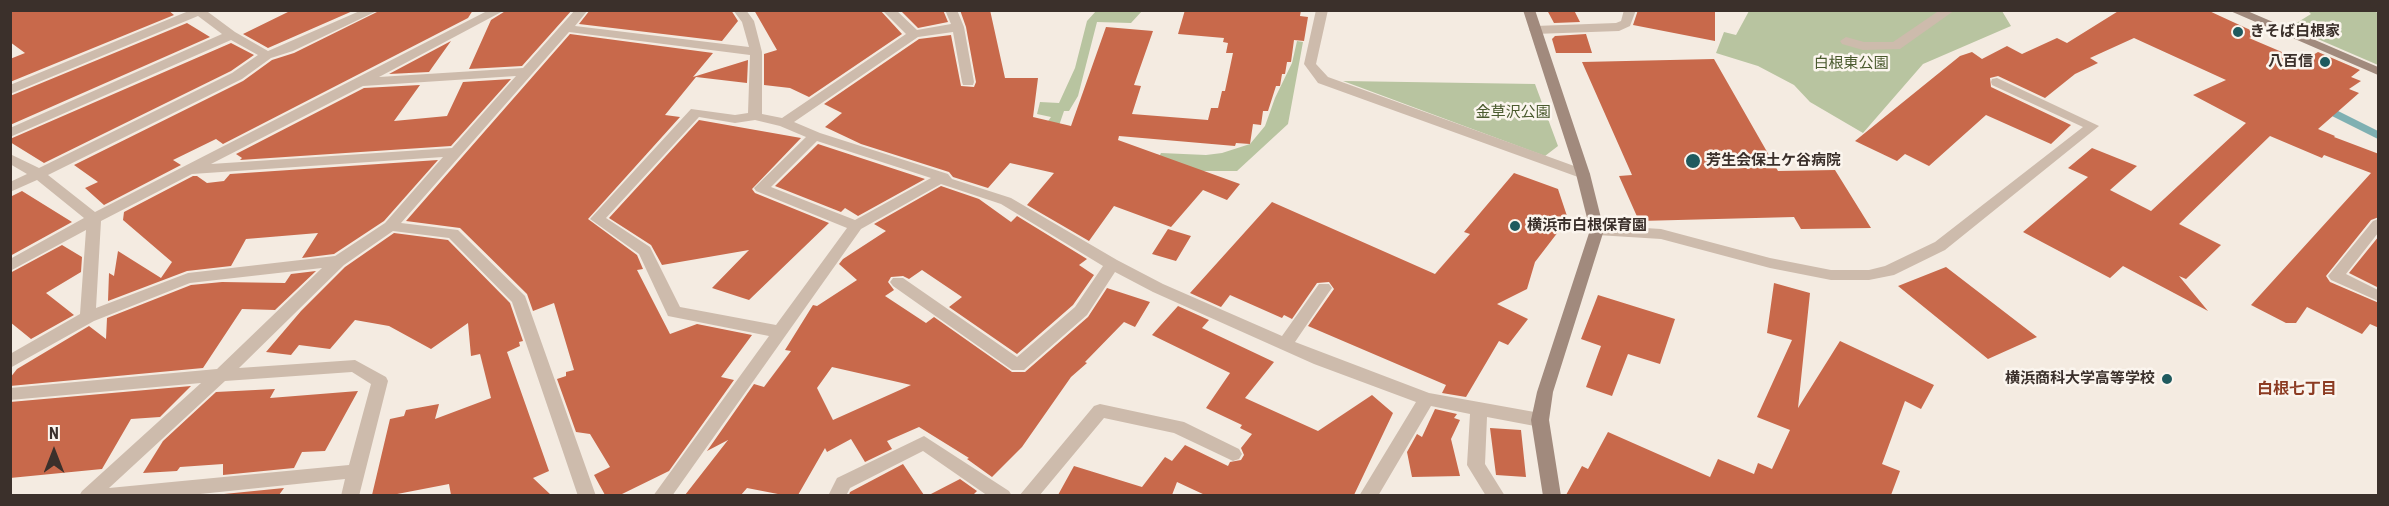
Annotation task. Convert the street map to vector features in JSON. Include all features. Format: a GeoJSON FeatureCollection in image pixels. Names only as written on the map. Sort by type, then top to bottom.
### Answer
{"type":"FeatureCollection","features":[{"type":"Feature","properties":{"kind":"street"},"geometry":{"type":"LineString","coordinates":[[10,188],[237,76],[267,55],[289,48],[373,10]]}},
{"type":"Feature","properties":{"kind":"street"},"geometry":{"type":"LineString","coordinates":[[10,266],[94,219],[499,10]]}},
{"type":"Feature","properties":{"kind":"street"},"geometry":{"type":"LineString","coordinates":[[88,495],[220,375],[339,261],[390,226],[582,10]]}},
{"type":"Feature","properties":{"kind":"street"},"geometry":{"type":"LineString","coordinates":[[739,10],[748,21],[756,52],[755,116]]}},
{"type":"Feature","properties":{"kind":"street"},"geometry":{"type":"LineString","coordinates":[[888,10],[914,34]]}},
{"type":"Feature","properties":{"kind":"street"},"geometry":{"type":"LineString","coordinates":[[951,10],[958,27],[969,82]]}},
{"type":"Feature","properties":{"kind":"street"},"geometry":{"type":"LineString","coordinates":[[1322,10],[1310,64],[1323,80],[1583,174]]}},
{"type":"Feature","properties":{"kind":"street"},"geometry":{"type":"LineString","coordinates":[[1529,10],[1583,174],[1597,230],[1545,392],[1540,420],[1552,495]]}},
{"type":"Feature","properties":{"kind":"street"},"geometry":{"type":"LineString","coordinates":[[1535,30],[1619,27],[1626,23],[1630,10]]}},
{"type":"Feature","properties":{"kind":"street"},"geometry":{"type":"LineString","coordinates":[[1846,40],[1863,46],[1896,46],[1949,10]]}},
{"type":"Feature","properties":{"kind":"street"},"geometry":{"type":"LineString","coordinates":[[2234,10],[2379,71]]}},
{"type":"Feature","properties":{"kind":"street"},"geometry":{"type":"LineString","coordinates":[[10,90],[200,11],[231,35],[267,55]]}},
{"type":"Feature","properties":{"kind":"street"},"geometry":{"type":"LineString","coordinates":[[784,123],[914,34],[958,27]]}},
{"type":"Feature","properties":{"kind":"street"},"geometry":{"type":"LineString","coordinates":[[565,28],[756,52]]}},
{"type":"Feature","properties":{"kind":"street"},"geometry":{"type":"LineString","coordinates":[[10,133],[231,35]]}},
{"type":"Feature","properties":{"kind":"street"},"geometry":{"type":"LineString","coordinates":[[357,82],[526,72]]}},
{"type":"Feature","properties":{"kind":"street"},"geometry":{"type":"LineString","coordinates":[[1597,230],[1661,234],[1770,263],[1831,275],[1869,275],[1889,271],[1940,246],[2092,126],[1997,82]]}},
{"type":"Feature","properties":{"kind":"street"},"geometry":{"type":"LineString","coordinates":[[780,332],[674,312],[645,251],[597,219],[696,112],[735,119],[755,116],[784,123],[815,136],[943,177],[947,182],[1006,201],[1112,264],[1158,288],[1285,344],[1427,399],[1540,420]]}},
{"type":"Feature","properties":{"kind":"street"},"geometry":{"type":"LineString","coordinates":[[815,136],[761,188],[856,226]]}},
{"type":"Feature","properties":{"kind":"street"},"geometry":{"type":"LineString","coordinates":[[188,170],[457,152]]}},
{"type":"Feature","properties":{"kind":"street"},"geometry":{"type":"LineString","coordinates":[[10,158],[38,174],[94,219]]}},
{"type":"Feature","properties":{"kind":"street"},"geometry":{"type":"LineString","coordinates":[[662,495],[856,226],[943,177]]}},
{"type":"Feature","properties":{"kind":"street"},"geometry":{"type":"LineString","coordinates":[[88,317],[94,219]]}},
{"type":"Feature","properties":{"kind":"street"},"geometry":{"type":"LineString","coordinates":[[2379,224],[2336,276],[2379,296]]}},
{"type":"Feature","properties":{"kind":"street"},"geometry":{"type":"LineString","coordinates":[[390,226],[453,234],[519,300],[587,495]]}},
{"type":"Feature","properties":{"kind":"street"},"geometry":{"type":"LineString","coordinates":[[10,362],[88,317],[188,279],[339,261]]}},
{"type":"Feature","properties":{"kind":"street"},"geometry":{"type":"LineString","coordinates":[[898,282],[1018,366],[1081,311],[1112,264]]}},
{"type":"Feature","properties":{"kind":"street"},"geometry":{"type":"LineString","coordinates":[[1285,344],[1324,288]]}},
{"type":"Feature","properties":{"kind":"street"},"geometry":{"type":"LineString","coordinates":[[10,394],[220,375],[355,366],[380,381],[351,495]]}},
{"type":"Feature","properties":{"kind":"street"},"geometry":{"type":"LineString","coordinates":[[1368,495],[1427,399]]}},
{"type":"Feature","properties":{"kind":"street"},"geometry":{"type":"LineString","coordinates":[[1479,408],[1476,465],[1496,495]]}},
{"type":"Feature","properties":{"kind":"street"},"geometry":{"type":"LineString","coordinates":[[1028,495],[1100,411],[1178,427],[1233,454]]}},
{"type":"Feature","properties":{"kind":"street"},"geometry":{"type":"LineString","coordinates":[[837,495],[843,483],[924,443],[1003,495]]}},
{"type":"Feature","properties":{"kind":"street"},"geometry":{"type":"LineString","coordinates":[[101,495],[357,471]]}},
{"type":"Feature","properties":{"kind":"green space"},"geometry":{"type":"Polygon","coordinates":[[[2371,10],[2378,13],[2378,65],[2290,27],[2311,14],[2308,11],[2371,10]]]}},
{"type":"Feature","properties":{"kind":"green space"},"geometry":{"type":"Polygon","coordinates":[[[1096,11],[1142,11],[1131,23],[1097,22],[1078,96],[1069,111],[1064,111],[1053,143],[1160,155],[1161,153],[1206,155],[1222,153],[1250,144],[1265,126],[1275,98],[1292,63],[1297,41],[1303,42],[1288,124],[1237,171],[1181,171],[1029,148],[1051,117],[1037,114],[1040,102],[1059,103],[1075,68],[1087,21],[1096,11]]]}},
{"type":"Feature","properties":{"kind":"green space","name":"白根東公園"},"geometry":{"type":"Polygon","coordinates":[[[1749,11],[2002,11],[2011,26],[1923,64],[1863,133],[1810,102],[1794,85],[1758,66],[1716,53],[1724,32],[1736,35],[1749,11]]]}},
{"type":"Feature","properties":{"kind":"green space","name":"金草沢公園"},"geometry":{"type":"Polygon","coordinates":[[[1343,81],[1535,84],[1558,146],[1545,156],[1343,81]]]}},
{"type":"Feature","properties":{"kind":"building"},"geometry":{"type":"Polygon","coordinates":[[[10,10],[168,10],[174,15],[10,82],[10,59],[25,53],[10,42],[10,10]]]}},
{"type":"Feature","properties":{"kind":"building"},"geometry":{"type":"Polygon","coordinates":[[[292,10],[355,10],[268,48],[243,34],[292,10]]]}},
{"type":"Feature","properties":{"kind":"building"},"geometry":{"type":"Polygon","coordinates":[[[381,10],[473,10],[468,18],[223,144],[216,139],[173,160],[181,165],[104,205],[85,188],[98,182],[74,165],[243,81],[272,60],[294,53],[381,10]]]}},
{"type":"Feature","properties":{"kind":"building"},"geometry":{"type":"Polygon","coordinates":[[[507,10],[572,10],[522,66],[469,69],[491,20],[507,10]]]}},
{"type":"Feature","properties":{"kind":"building"},"geometry":{"type":"Polygon","coordinates":[[[590,10],[731,10],[738,21],[722,41],[579,24],[590,10]]]}},
{"type":"Feature","properties":{"kind":"building"},"geometry":{"type":"Polygon","coordinates":[[[754,10],[880,10],[902,34],[809,97],[790,88],[764,85],[764,54],[777,50],[754,10]]]}},
{"type":"Feature","properties":{"kind":"building"},"geometry":{"type":"Polygon","coordinates":[[[900,10],[943,10],[948,22],[918,28],[900,10]]]}},
{"type":"Feature","properties":{"kind":"building"},"geometry":{"type":"Polygon","coordinates":[[[960,10],[990,10],[1005,78],[1038,78],[1033,117],[1071,126],[1106,27],[1153,31],[1134,85],[1141,86],[1132,114],[1208,120],[1211,108],[1218,108],[1222,91],[1225,91],[1233,53],[1226,53],[1228,43],[1223,42],[1224,38],[1178,34],[1185,10],[1301,10],[1300,16],[1308,17],[1304,41],[1294,40],[1291,62],[1287,62],[1285,74],[1282,74],[1280,86],[1276,86],[1268,111],[1263,111],[1261,125],[1253,124],[1250,144],[1236,143],[1235,146],[1119,136],[1118,140],[1240,184],[1227,200],[1203,190],[1171,227],[1114,206],[1089,241],[1027,205],[1054,173],[1010,163],[988,188],[953,177],[949,172],[861,144],[825,127],[842,113],[824,104],[919,39],[951,35],[961,86],[974,87],[976,82],[966,27],[960,10]]]}},
{"type":"Feature","properties":{"kind":"building"},"geometry":{"type":"Polygon","coordinates":[[[1547,10],[1574,10],[1580,22],[1554,23],[1547,10]]]}},
{"type":"Feature","properties":{"kind":"building"},"geometry":{"type":"Polygon","coordinates":[[[1638,10],[1715,10],[1715,41],[1633,25],[1638,10]]]}},
{"type":"Feature","properties":{"kind":"building"},"geometry":{"type":"Polygon","coordinates":[[[2120,10],[2207,10],[2259,34],[2249,38],[2303,61],[2318,52],[2360,70],[2351,77],[2361,81],[2349,89],[2359,93],[2318,129],[2379,154],[2379,217],[2371,220],[2326,276],[2330,282],[2379,303],[2379,328],[2370,324],[2362,334],[2307,307],[2296,323],[2286,323],[2251,305],[2371,173],[2324,155],[2322,158],[2270,136],[2179,224],[2221,245],[2186,279],[2179,276],[2208,311],[2123,266],[2110,278],[2023,232],[2088,177],[2068,168],[2092,148],[2137,166],[2110,190],[2151,211],[2246,123],[2193,95],[2226,80],[2134,38],[2090,58],[2098,63],[2075,74],[2045,98],[1998,76],[1990,78],[1991,87],[2071,125],[2051,144],[1986,115],[1929,166],[1905,154],[1897,161],[1855,141],[1960,56],[1972,52],[1982,59],[2007,46],[2022,54],[2057,38],[2067,43],[2120,10]]]}},
{"type":"Feature","properties":{"kind":"building"},"geometry":{"type":"Polygon","coordinates":[[[187,23],[210,37],[10,125],[10,96],[187,23]]]}},
{"type":"Feature","properties":{"kind":"building"},"geometry":{"type":"Polygon","coordinates":[[[570,34],[713,53],[693,77],[748,60],[747,83],[696,77],[665,115],[680,117],[588,219],[637,255],[643,269],[637,270],[670,334],[697,324],[752,335],[721,377],[734,380],[669,471],[620,495],[605,495],[594,475],[610,467],[590,434],[576,432],[557,379],[566,376],[566,372],[574,370],[554,303],[533,311],[527,294],[460,228],[406,221],[570,34]]]}},
{"type":"Feature","properties":{"kind":"building"},"geometry":{"type":"Polygon","coordinates":[[[1586,34],[1592,53],[1556,53],[1552,39],[1555,36],[1586,34]]]}},
{"type":"Feature","properties":{"kind":"building"},"geometry":{"type":"Polygon","coordinates":[[[451,41],[429,72],[389,74],[451,41]]]}},
{"type":"Feature","properties":{"kind":"building"},"geometry":{"type":"Polygon","coordinates":[[[231,43],[254,55],[231,71],[44,163],[10,142],[10,139],[231,43]]]}},
{"type":"Feature","properties":{"kind":"building"},"geometry":{"type":"Polygon","coordinates":[[[1714,59],[1778,171],[1835,170],[1871,228],[1801,229],[1794,217],[1639,221],[1619,176],[1632,175],[1582,62],[1714,59]]]}},
{"type":"Feature","properties":{"kind":"building"},"geometry":{"type":"Polygon","coordinates":[[[511,79],[451,146],[240,160],[242,158],[236,154],[364,88],[420,85],[394,121],[447,116],[463,82],[511,79]]]}},
{"type":"Feature","properties":{"kind":"building"},"geometry":{"type":"Polygon","coordinates":[[[699,120],[801,138],[752,189],[755,193],[829,223],[749,300],[712,288],[749,250],[662,265],[651,245],[609,218],[699,120]]]}},
{"type":"Feature","properties":{"kind":"building"},"geometry":{"type":"Polygon","coordinates":[[[818,144],[925,179],[858,216],[845,208],[841,212],[775,186],[818,144]]]}},
{"type":"Feature","properties":{"kind":"building"},"geometry":{"type":"Polygon","coordinates":[[[438,160],[384,221],[334,254],[302,258],[318,233],[246,239],[231,266],[187,271],[108,301],[109,273],[114,276],[118,251],[161,278],[172,262],[123,220],[124,212],[193,176],[207,183],[224,181],[230,174],[438,160]]]}},
{"type":"Feature","properties":{"kind":"building"},"geometry":{"type":"Polygon","coordinates":[[[1514,173],[1558,189],[1568,219],[1535,262],[1527,289],[1497,304],[1528,319],[1508,345],[1499,341],[1466,397],[1442,393],[1446,385],[1308,326],[1334,289],[1329,282],[1317,283],[1292,319],[1284,315],[1282,318],[1230,295],[1221,307],[1190,293],[1272,202],[1435,274],[1470,234],[1464,232],[1514,173]]]}},
{"type":"Feature","properties":{"kind":"building"},"geometry":{"type":"Polygon","coordinates":[[[941,186],[979,199],[1011,222],[1017,216],[1087,259],[1079,265],[1094,275],[1073,305],[1017,354],[949,307],[962,297],[922,270],[909,279],[903,276],[891,277],[888,282],[894,290],[885,296],[926,323],[934,317],[1012,372],[1025,372],[1088,317],[1107,288],[1150,302],[1135,327],[1124,322],[1085,362],[1087,363],[1071,377],[1022,447],[992,477],[967,459],[969,458],[919,427],[887,441],[892,449],[865,462],[851,439],[827,452],[825,448],[798,495],[783,495],[747,488],[741,495],[685,495],[728,440],[707,451],[754,384],[764,387],[791,351],[785,350],[813,305],[817,306],[857,280],[839,264],[886,231],[874,224],[941,186]],[[832,367],[817,388],[833,420],[911,385],[832,367]]]}},
{"type":"Feature","properties":{"kind":"building"},"geometry":{"type":"Polygon","coordinates":[[[22,191],[72,222],[10,256],[10,197],[22,191]]]}},
{"type":"Feature","properties":{"kind":"building"},"geometry":{"type":"Polygon","coordinates":[[[1168,229],[1191,236],[1176,261],[1152,254],[1168,229]]]}},
{"type":"Feature","properties":{"kind":"building"},"geometry":{"type":"Polygon","coordinates":[[[394,233],[448,240],[510,303],[523,341],[519,342],[520,346],[507,352],[549,471],[533,478],[551,495],[451,495],[449,484],[392,495],[372,495],[390,419],[404,416],[406,410],[439,404],[435,419],[491,398],[480,354],[471,356],[468,323],[431,349],[389,326],[355,320],[330,349],[299,345],[291,355],[266,352],[301,311],[345,267],[394,233]]]}},
{"type":"Feature","properties":{"kind":"building"},"geometry":{"type":"Polygon","coordinates":[[[2379,236],[2379,288],[2349,273],[2379,236]]]}},
{"type":"Feature","properties":{"kind":"building"},"geometry":{"type":"Polygon","coordinates":[[[62,245],[82,257],[81,272],[46,293],[74,315],[31,339],[10,322],[10,273],[62,245]]]}},
{"type":"Feature","properties":{"kind":"building"},"geometry":{"type":"Polygon","coordinates":[[[1946,267],[2037,337],[1988,359],[1898,286],[1946,267]]]}},
{"type":"Feature","properties":{"kind":"building"},"geometry":{"type":"Polygon","coordinates":[[[316,271],[275,310],[242,309],[203,368],[10,386],[10,378],[17,369],[89,326],[106,339],[107,318],[191,285],[222,282],[285,283],[291,274],[316,271]]]}},
{"type":"Feature","properties":{"kind":"building"},"geometry":{"type":"Polygon","coordinates":[[[1774,283],[1810,293],[1798,408],[1840,341],[1934,385],[1921,409],[1905,401],[1882,464],[1900,471],[1891,495],[1566,495],[1582,466],[1588,469],[1608,432],[1710,477],[1718,459],[1754,474],[1758,463],[1772,469],[1790,430],[1757,417],[1792,340],[1767,333],[1774,283]]]}},
{"type":"Feature","properties":{"kind":"building"},"geometry":{"type":"Polygon","coordinates":[[[1598,295],[1675,319],[1660,364],[1628,354],[1612,396],[1586,387],[1601,346],[1581,339],[1598,295]]]}},
{"type":"Feature","properties":{"kind":"building"},"geometry":{"type":"Polygon","coordinates":[[[1178,306],[1209,320],[1202,328],[1274,362],[1245,398],[1318,431],[1372,395],[1393,413],[1354,495],[1205,495],[1177,482],[1172,495],[1058,495],[1074,466],[1142,487],[1165,457],[1172,461],[1185,445],[1228,466],[1230,462],[1241,460],[1244,455],[1241,448],[1252,434],[1240,428],[1242,425],[1206,408],[1230,373],[1152,335],[1178,306]]]}},
{"type":"Feature","properties":{"kind":"building"},"geometry":{"type":"Polygon","coordinates":[[[191,386],[160,417],[131,419],[102,469],[10,478],[10,402],[191,386]]]}},
{"type":"Feature","properties":{"kind":"building"},"geometry":{"type":"Polygon","coordinates":[[[275,389],[270,398],[358,391],[325,451],[302,452],[294,468],[223,475],[223,464],[180,467],[177,471],[143,473],[163,441],[216,392],[275,389]]]}},
{"type":"Feature","properties":{"kind":"building"},"geometry":{"type":"Polygon","coordinates":[[[1435,409],[1457,414],[1454,418],[1460,420],[1451,439],[1460,476],[1412,477],[1407,452],[1417,434],[1422,437],[1435,409]]]}},
{"type":"Feature","properties":{"kind":"building"},"geometry":{"type":"Polygon","coordinates":[[[1490,428],[1521,430],[1526,477],[1496,475],[1490,428]]]}},
{"type":"Feature","properties":{"kind":"building"},"geometry":{"type":"Polygon","coordinates":[[[903,464],[924,495],[849,495],[850,492],[903,464]]]}},
{"type":"Feature","properties":{"kind":"building"},"geometry":{"type":"Polygon","coordinates":[[[960,479],[977,491],[973,495],[929,495],[960,479]]]}},
{"type":"Feature","properties":{"kind":"building"},"geometry":{"type":"Polygon","coordinates":[[[284,488],[279,495],[224,495],[224,494],[284,488]]]}},
{"type":"Feature","properties":{"kind":"waterway"},"geometry":{"type":"LineString","coordinates":[[2326,109],[2378,135]]}},
{"type":"Feature","properties":{"kind":"place","name":"きそば白根家"},"geometry":{"type":"Point","coordinates":[2238,32]}},
{"type":"Feature","properties":{"kind":"place","name":"八百信"},"geometry":{"type":"Point","coordinates":[2325,62]}},
{"type":"Feature","properties":{"kind":"place","name":"芳生会保土ケ谷病院"},"geometry":{"type":"Point","coordinates":[1693,161]}},
{"type":"Feature","properties":{"kind":"place","name":"横浜市白根保育園"},"geometry":{"type":"Point","coordinates":[1515,226]}},
{"type":"Feature","properties":{"kind":"place","name":"横浜商科大学高等学校"},"geometry":{"type":"Point","coordinates":[2167,379]}},
{"type":"Feature","properties":{"kind":"district","name":"白根七丁目"},"geometry":{"type":"Point","coordinates":[2297,390]}}]}
